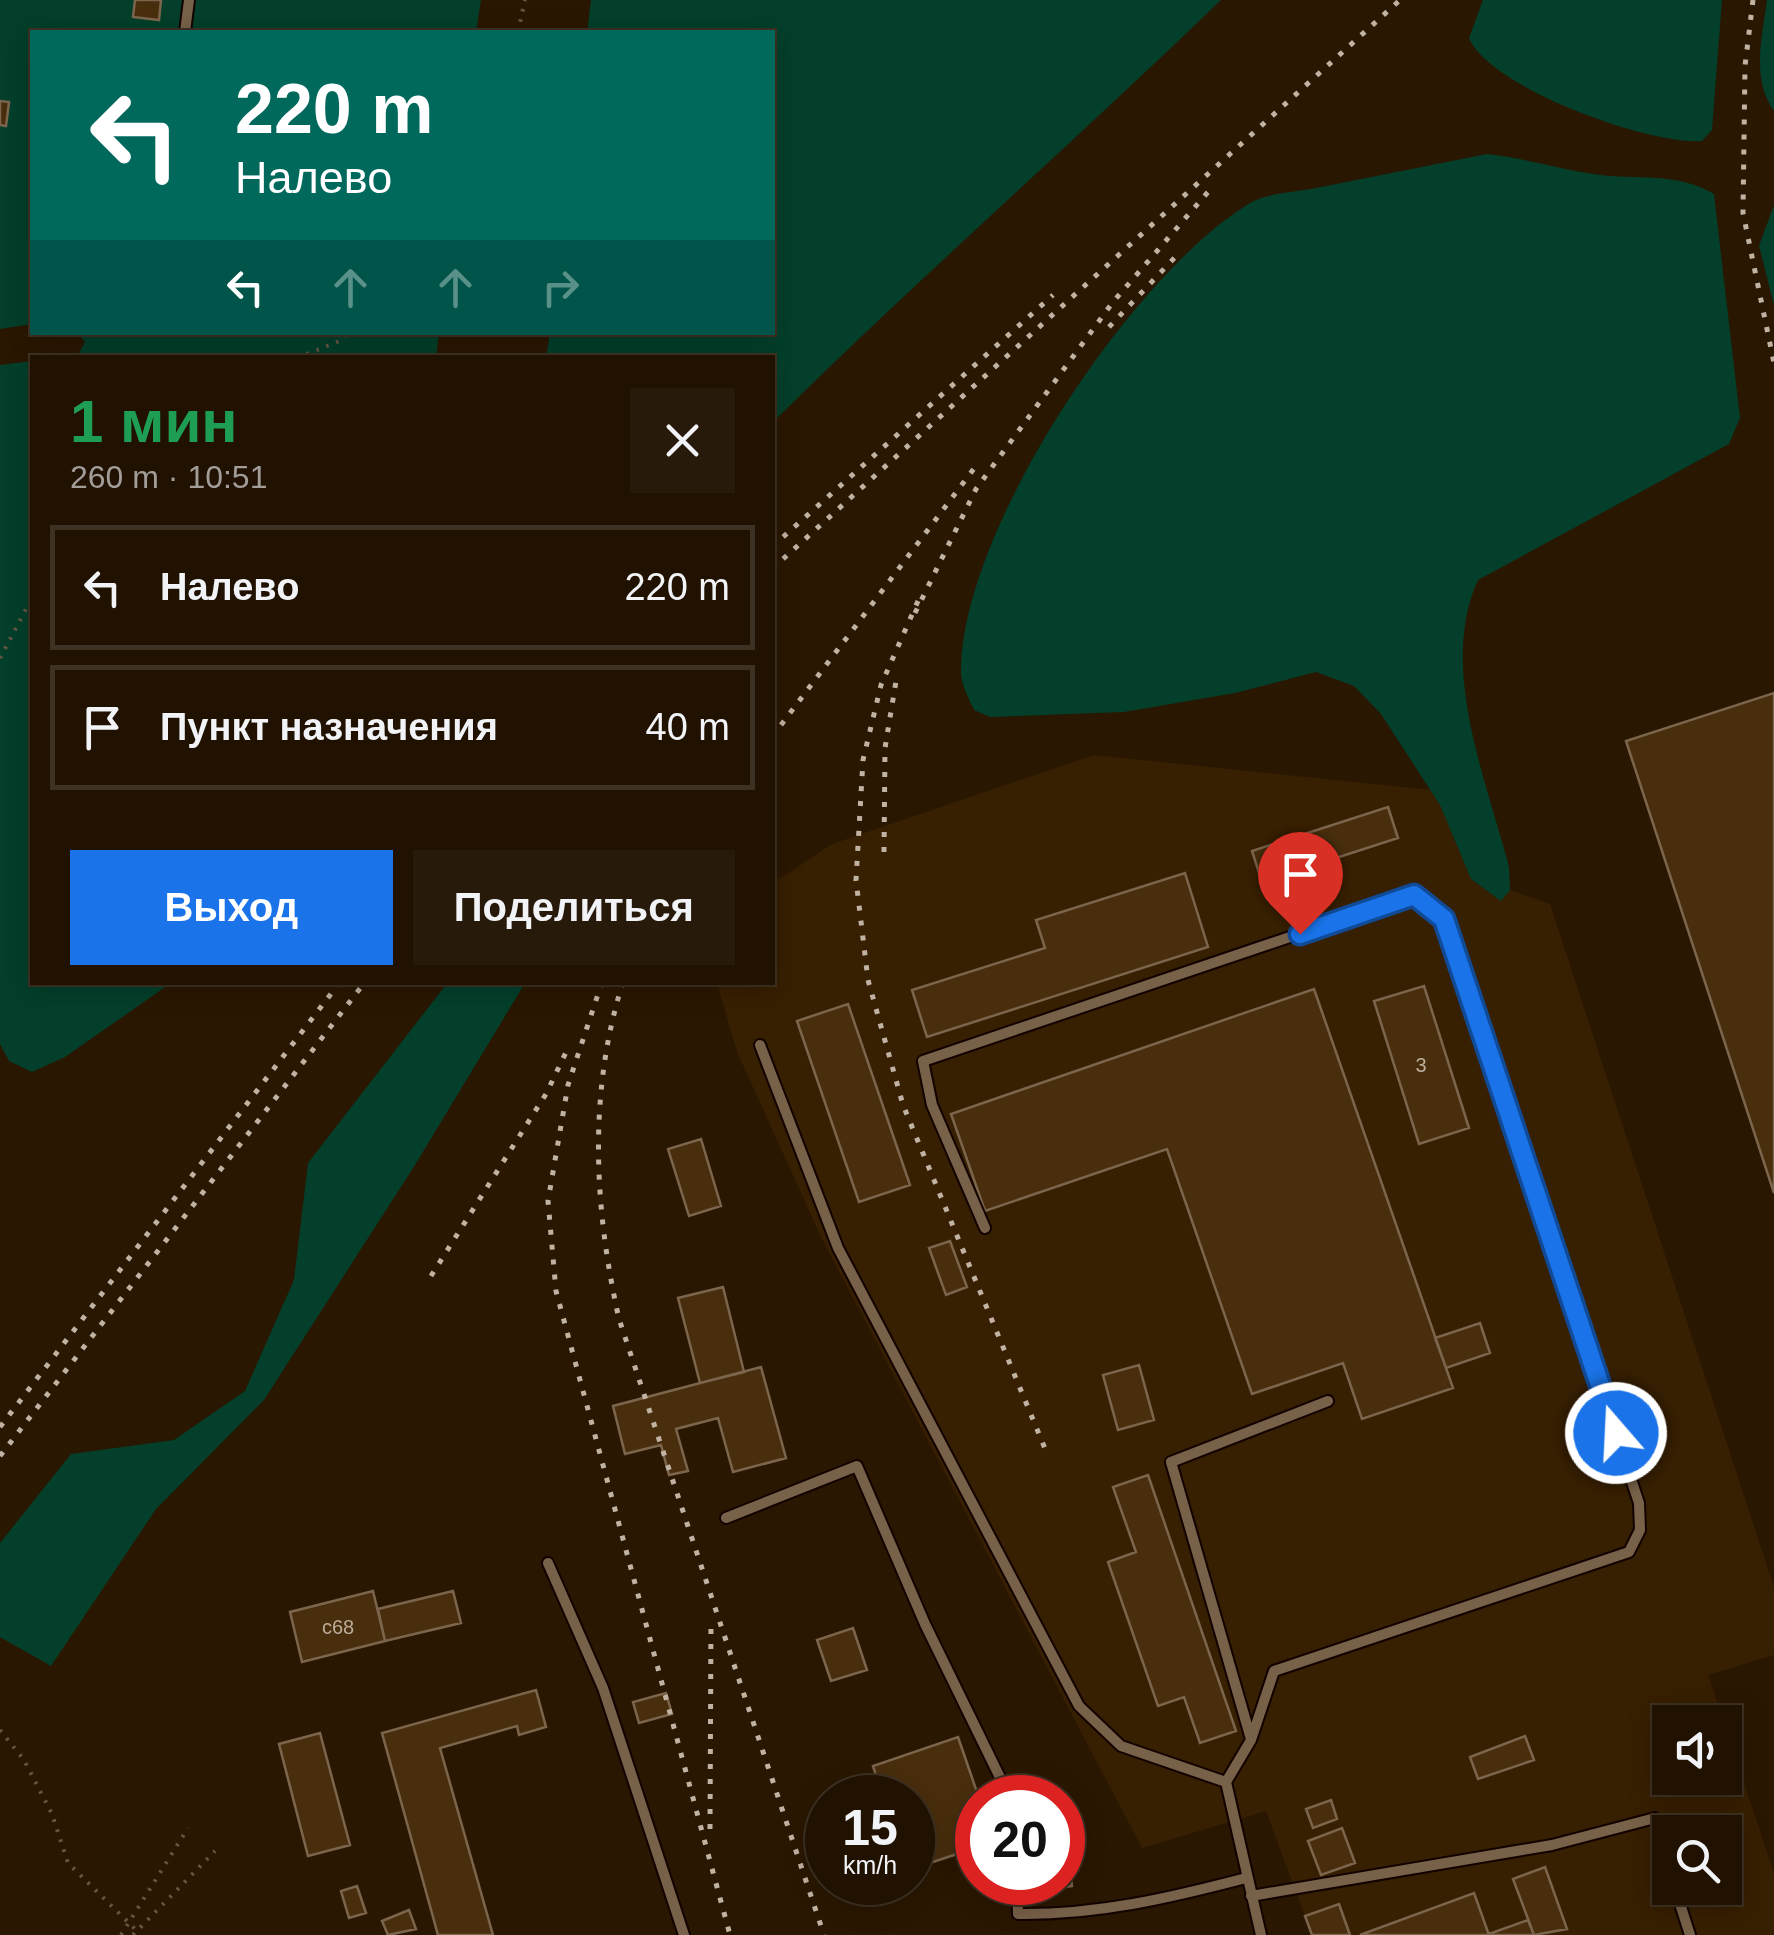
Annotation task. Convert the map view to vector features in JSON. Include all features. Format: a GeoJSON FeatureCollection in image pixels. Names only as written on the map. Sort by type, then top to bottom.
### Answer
{"type":"FeatureCollection","features":[{"type":"Feature","properties":{"kind":"lane"},"geometry":{"type":"LineString","coordinates":[[186,30],[189,0]]}},
{"type":"Feature","properties":{"kind":"lane"},"geometry":{"type":"LineString","coordinates":[[985,1228],[932,1106],[923,1061],[1414,895],[1444,919],[1639,1504],[1640,1530],[1629,1552],[1274,1671],[1251,1740],[1226,1782],[1261,1935]]}},
{"type":"Feature","properties":{"kind":"lane"},"geometry":{"type":"LineString","coordinates":[[760,1045],[838,1248],[1078,1706],[1121,1746],[1226,1782]]}},
{"type":"Feature","properties":{"kind":"lane"},"geometry":{"type":"LineString","coordinates":[[1251,1740],[1171,1462],[1328,1401]]}},
{"type":"Feature","properties":{"kind":"lane"},"geometry":{"type":"LineString","coordinates":[[726,1518],[856,1466],[925,1624],[999,1775]]}},
{"type":"Feature","properties":{"kind":"lane"},"geometry":{"type":"LineString","coordinates":[[548,1564],[603,1688],[684,1935]]}},
{"type":"Feature","properties":{"kind":"lane"},"geometry":{"type":"LineString","coordinates":[[1251,1896],[1552,1845],[1652,1819]]}},
{"type":"Feature","properties":{"kind":"lane"},"geometry":{"type":"LineString","coordinates":[[1018,1905],[1018,1914],[1142,1906],[1246,1878]]}},
{"type":"Feature","properties":{"kind":"lane"},"geometry":{"type":"LineString","coordinates":[[1680,1905],[1690,1935]]}},
{"type":"Feature","properties":{"kind":"path"},"geometry":{"type":"LineString","coordinates":[[518,30],[525,0]]}},
{"type":"Feature","properties":{"kind":"path"},"geometry":{"type":"LineString","coordinates":[[304,355],[346,335]]}},
{"type":"Feature","properties":{"kind":"path"},"geometry":{"type":"LineString","coordinates":[[0,658],[30,602]]}},
{"type":"Feature","properties":{"kind":"path"},"geometry":{"type":"LineString","coordinates":[[0,1730],[24,1760],[52,1814],[68,1862],[135,1933],[215,1851]]}},
{"type":"Feature","properties":{"kind":"path"},"geometry":{"type":"LineString","coordinates":[[121,1935],[188,1828]]}},
{"type":"Feature","properties":{"kind":"shaded area"},"geometry":{"type":"Polygon","coordinates":[[[1094,755],[1442,791],[1478,879],[1550,904],[1774,1587],[1774,1655],[1708,1675],[1718,1705],[1652,1705],[1652,1795],[1742,1795],[1742,1777],[1774,1873],[1774,1935],[1312,1935],[1266,1811],[1142,1848],[821,1237],[737,1052],[718,985],[775,985],[775,882],[832,844],[1094,755]]]}},
{"type":"Feature","properties":{"kind":"green space"},"geometry":{"type":"Polygon","coordinates":[[[0,0],[481,0],[476,30],[30,30],[30,324],[0,329],[0,0]]]}},
{"type":"Feature","properties":{"kind":"green space"},"geometry":{"type":"Polygon","coordinates":[[[591,0],[1221,0],[775,420],[775,355],[546,355],[550,335],[775,335],[775,30],[587,30],[591,0]]]}},
{"type":"Feature","properties":{"kind":"green space"},"geometry":{"type":"Polygon","coordinates":[[[1483,0],[1722,0],[1712,130],[1702,141],[1646,134],[1538,94],[1483,57],[1469,38],[1483,0]]]}},
{"type":"Feature","properties":{"kind":"green space"},"geometry":{"type":"Polygon","coordinates":[[[1767,0],[1774,0],[1774,111],[1760,71],[1767,0]]]}},
{"type":"Feature","properties":{"kind":"green space"},"geometry":{"type":"Polygon","coordinates":[[[1487,154],[1594,174],[1670,179],[1714,194],[1740,418],[1729,444],[1478,580],[1467,614],[1464,686],[1479,761],[1509,867],[1510,890],[1501,901],[1471,879],[1440,805],[1381,714],[1354,686],[1316,672],[1235,693],[1124,712],[990,717],[974,710],[961,674],[968,616],[989,551],[1020,482],[1060,413],[1106,346],[1154,287],[1203,238],[1257,200],[1487,154]]]}},
{"type":"Feature","properties":{"kind":"green space"},"geometry":{"type":"Polygon","coordinates":[[[1774,205],[1774,305],[1759,246],[1774,205]]]}},
{"type":"Feature","properties":{"kind":"green space"},"geometry":{"type":"Polygon","coordinates":[[[80,335],[439,335],[436,355],[78,355],[85,342],[80,335]]]}},
{"type":"Feature","properties":{"kind":"green space"},"geometry":{"type":"Polygon","coordinates":[[[30,361],[30,985],[168,985],[65,1057],[32,1072],[9,1061],[0,1044],[0,365],[30,361]]]}},
{"type":"Feature","properties":{"kind":"green space"},"geometry":{"type":"Polygon","coordinates":[[[446,985],[524,985],[415,1165],[264,1400],[156,1509],[51,1666],[0,1637],[0,1543],[71,1454],[174,1440],[245,1391],[294,1280],[308,1163],[446,985]]]}},
{"type":"Feature","properties":{"kind":"building"},"geometry":{"type":"Polygon","coordinates":[[[135,0],[161,0],[159,20],[133,17],[135,0]]]}},
{"type":"Feature","properties":{"kind":"building"},"geometry":{"type":"Polygon","coordinates":[[[0,101],[9,102],[6,126],[0,125],[0,101]]]}},
{"type":"Feature","properties":{"kind":"building"},"geometry":{"type":"Polygon","coordinates":[[[1774,693],[1774,1193],[1626,741],[1774,693]]]}},
{"type":"Feature","properties":{"kind":"building"},"geometry":{"type":"Polygon","coordinates":[[[1388,807],[1398,838],[1262,882],[1252,851],[1388,807]]]}},
{"type":"Feature","properties":{"kind":"building"},"geometry":{"type":"Polygon","coordinates":[[[1185,873],[1208,947],[927,1037],[912,990],[1045,948],[1036,920],[1185,873]]]}},
{"type":"Feature","properties":{"kind":"building"},"geometry":{"type":"Polygon","coordinates":[[[1424,986],[1469,1128],[1419,1144],[1374,1001],[1424,986]]]}},
{"type":"Feature","properties":{"kind":"building"},"geometry":{"type":"Polygon","coordinates":[[[1314,989],[1453,1388],[1362,1419],[1343,1363],[1252,1394],[1167,1149],[985,1211],[951,1114],[1314,989]]]}},
{"type":"Feature","properties":{"kind":"building"},"geometry":{"type":"Polygon","coordinates":[[[848,1004],[910,1185],[859,1202],[797,1021],[848,1004]]]}},
{"type":"Feature","properties":{"kind":"building"},"geometry":{"type":"Polygon","coordinates":[[[701,1139],[721,1206],[689,1216],[668,1149],[701,1139]]]}},
{"type":"Feature","properties":{"kind":"building"},"geometry":{"type":"Polygon","coordinates":[[[950,1241],[967,1287],[946,1295],[929,1248],[950,1241]]]}},
{"type":"Feature","properties":{"kind":"building"},"geometry":{"type":"Polygon","coordinates":[[[723,1287],[744,1372],[700,1383],[678,1298],[723,1287]]]}},
{"type":"Feature","properties":{"kind":"building"},"geometry":{"type":"Polygon","coordinates":[[[1480,1323],[1490,1353],[1446,1368],[1435,1338],[1480,1323]]]}},
{"type":"Feature","properties":{"kind":"building"},"geometry":{"type":"Polygon","coordinates":[[[1139,1365],[1154,1420],[1118,1430],[1103,1375],[1139,1365]]]}},
{"type":"Feature","properties":{"kind":"building"},"geometry":{"type":"Polygon","coordinates":[[[761,1367],[786,1458],[733,1472],[718,1418],[676,1429],[688,1471],[669,1475],[661,1445],[625,1454],[613,1406],[761,1367]]]}},
{"type":"Feature","properties":{"kind":"building"},"geometry":{"type":"Polygon","coordinates":[[[1148,1475],[1236,1731],[1200,1743],[1184,1697],[1158,1706],[1108,1562],[1136,1552],[1113,1487],[1148,1475]]]}},
{"type":"Feature","properties":{"kind":"building"},"geometry":{"type":"Polygon","coordinates":[[[373,1591],[385,1641],[302,1662],[290,1612],[373,1591]]]}},
{"type":"Feature","properties":{"kind":"building"},"geometry":{"type":"Polygon","coordinates":[[[453,1591],[461,1623],[385,1641],[378,1609],[453,1591]]]}},
{"type":"Feature","properties":{"kind":"building"},"geometry":{"type":"Polygon","coordinates":[[[853,1628],[867,1670],[831,1681],[817,1640],[853,1628]]]}},
{"type":"Feature","properties":{"kind":"building"},"geometry":{"type":"Polygon","coordinates":[[[536,1690],[546,1727],[519,1735],[517,1726],[440,1748],[493,1935],[438,1935],[382,1733],[536,1690]]]}},
{"type":"Feature","properties":{"kind":"building"},"geometry":{"type":"Polygon","coordinates":[[[666,1693],[672,1714],[639,1723],[633,1702],[666,1693]]]}},
{"type":"Feature","properties":{"kind":"building"},"geometry":{"type":"Polygon","coordinates":[[[320,1733],[350,1845],[308,1856],[279,1744],[320,1733]]]}},
{"type":"Feature","properties":{"kind":"building"},"geometry":{"type":"Polygon","coordinates":[[[1525,1736],[1534,1760],[1478,1779],[1470,1757],[1525,1736]]]}},
{"type":"Feature","properties":{"kind":"building"},"geometry":{"type":"Polygon","coordinates":[[[958,1737],[971,1775],[955,1775],[955,1855],[935,1861],[935,1775],[876,1775],[873,1766],[958,1737]]]}},
{"type":"Feature","properties":{"kind":"building"},"geometry":{"type":"Polygon","coordinates":[[[1331,1800],[1337,1819],[1313,1828],[1306,1809],[1331,1800]]]}},
{"type":"Feature","properties":{"kind":"building"},"geometry":{"type":"Polygon","coordinates":[[[1342,1828],[1355,1863],[1321,1875],[1308,1841],[1342,1828]]]}},
{"type":"Feature","properties":{"kind":"building"},"geometry":{"type":"Polygon","coordinates":[[[1545,1867],[1567,1929],[1534,1935],[1513,1879],[1545,1867]]]}},
{"type":"Feature","properties":{"kind":"building"},"geometry":{"type":"Polygon","coordinates":[[[357,1886],[366,1913],[349,1918],[341,1891],[357,1886]]]}},
{"type":"Feature","properties":{"kind":"building"},"geometry":{"type":"Polygon","coordinates":[[[1474,1893],[1489,1935],[1360,1935],[1474,1893]]]}},
{"type":"Feature","properties":{"kind":"building"},"geometry":{"type":"Polygon","coordinates":[[[1339,1904],[1350,1935],[1312,1935],[1305,1916],[1339,1904]]]}},
{"type":"Feature","properties":{"kind":"building"},"geometry":{"type":"Polygon","coordinates":[[[409,1910],[416,1929],[388,1935],[382,1921],[409,1910]]]}},
{"type":"Feature","properties":{"kind":"building"},"geometry":{"type":"Polygon","coordinates":[[[1528,1920],[1534,1935],[1489,1935],[1489,1934],[1528,1920]]]}},
{"type":"Feature","properties":{"kind":"railway"},"geometry":{"type":"LineString","coordinates":[[775,566],[1400,0]]}},
{"type":"Feature","properties":{"kind":"railway"},"geometry":{"type":"LineString","coordinates":[[1753,0],[1745,66],[1743,213],[1774,363]]}},
{"type":"Feature","properties":{"kind":"railway"},"geometry":{"type":"LineString","coordinates":[[915,613],[976,489],[1113,302],[1214,185]]}},
{"type":"Feature","properties":{"kind":"railway"},"geometry":{"type":"LineString","coordinates":[[1109,327],[1180,252]]}},
{"type":"Feature","properties":{"kind":"railway"},"geometry":{"type":"LineString","coordinates":[[775,544],[1053,295]]}},
{"type":"Feature","properties":{"kind":"railway"},"geometry":{"type":"LineString","coordinates":[[775,733],[976,466]]}},
{"type":"Feature","properties":{"kind":"railway"},"geometry":{"type":"LineString","coordinates":[[918,601],[881,685],[863,760],[856,880],[868,980],[903,1105],[1046,1451]]}},
{"type":"Feature","properties":{"kind":"railway"},"geometry":{"type":"LineString","coordinates":[[884,852],[885,748],[897,675]]}},
{"type":"Feature","properties":{"kind":"railway"},"geometry":{"type":"LineString","coordinates":[[0,1427],[338,985]]}},
{"type":"Feature","properties":{"kind":"railway"},"geometry":{"type":"LineString","coordinates":[[0,1456],[363,985]]}},
{"type":"Feature","properties":{"kind":"railway"},"geometry":{"type":"LineString","coordinates":[[601,985],[568,1085],[548,1201],[556,1291],[730,1935]]}},
{"type":"Feature","properties":{"kind":"railway"},"geometry":{"type":"LineString","coordinates":[[622,985],[604,1065],[598,1150],[604,1235],[619,1319],[824,1935]]}},
{"type":"Feature","properties":{"kind":"railway"},"geometry":{"type":"LineString","coordinates":[[431,1276],[546,1094],[569,1046]]}},
{"type":"Feature","properties":{"kind":"railway"},"geometry":{"type":"LineString","coordinates":[[710,1829],[711,1619]]}},
{"type":"Feature","properties":{"kind":"route"},"geometry":{"type":"LineString","coordinates":[[1300,934],[1414,895],[1444,919],[1616,1433]]}}]}
